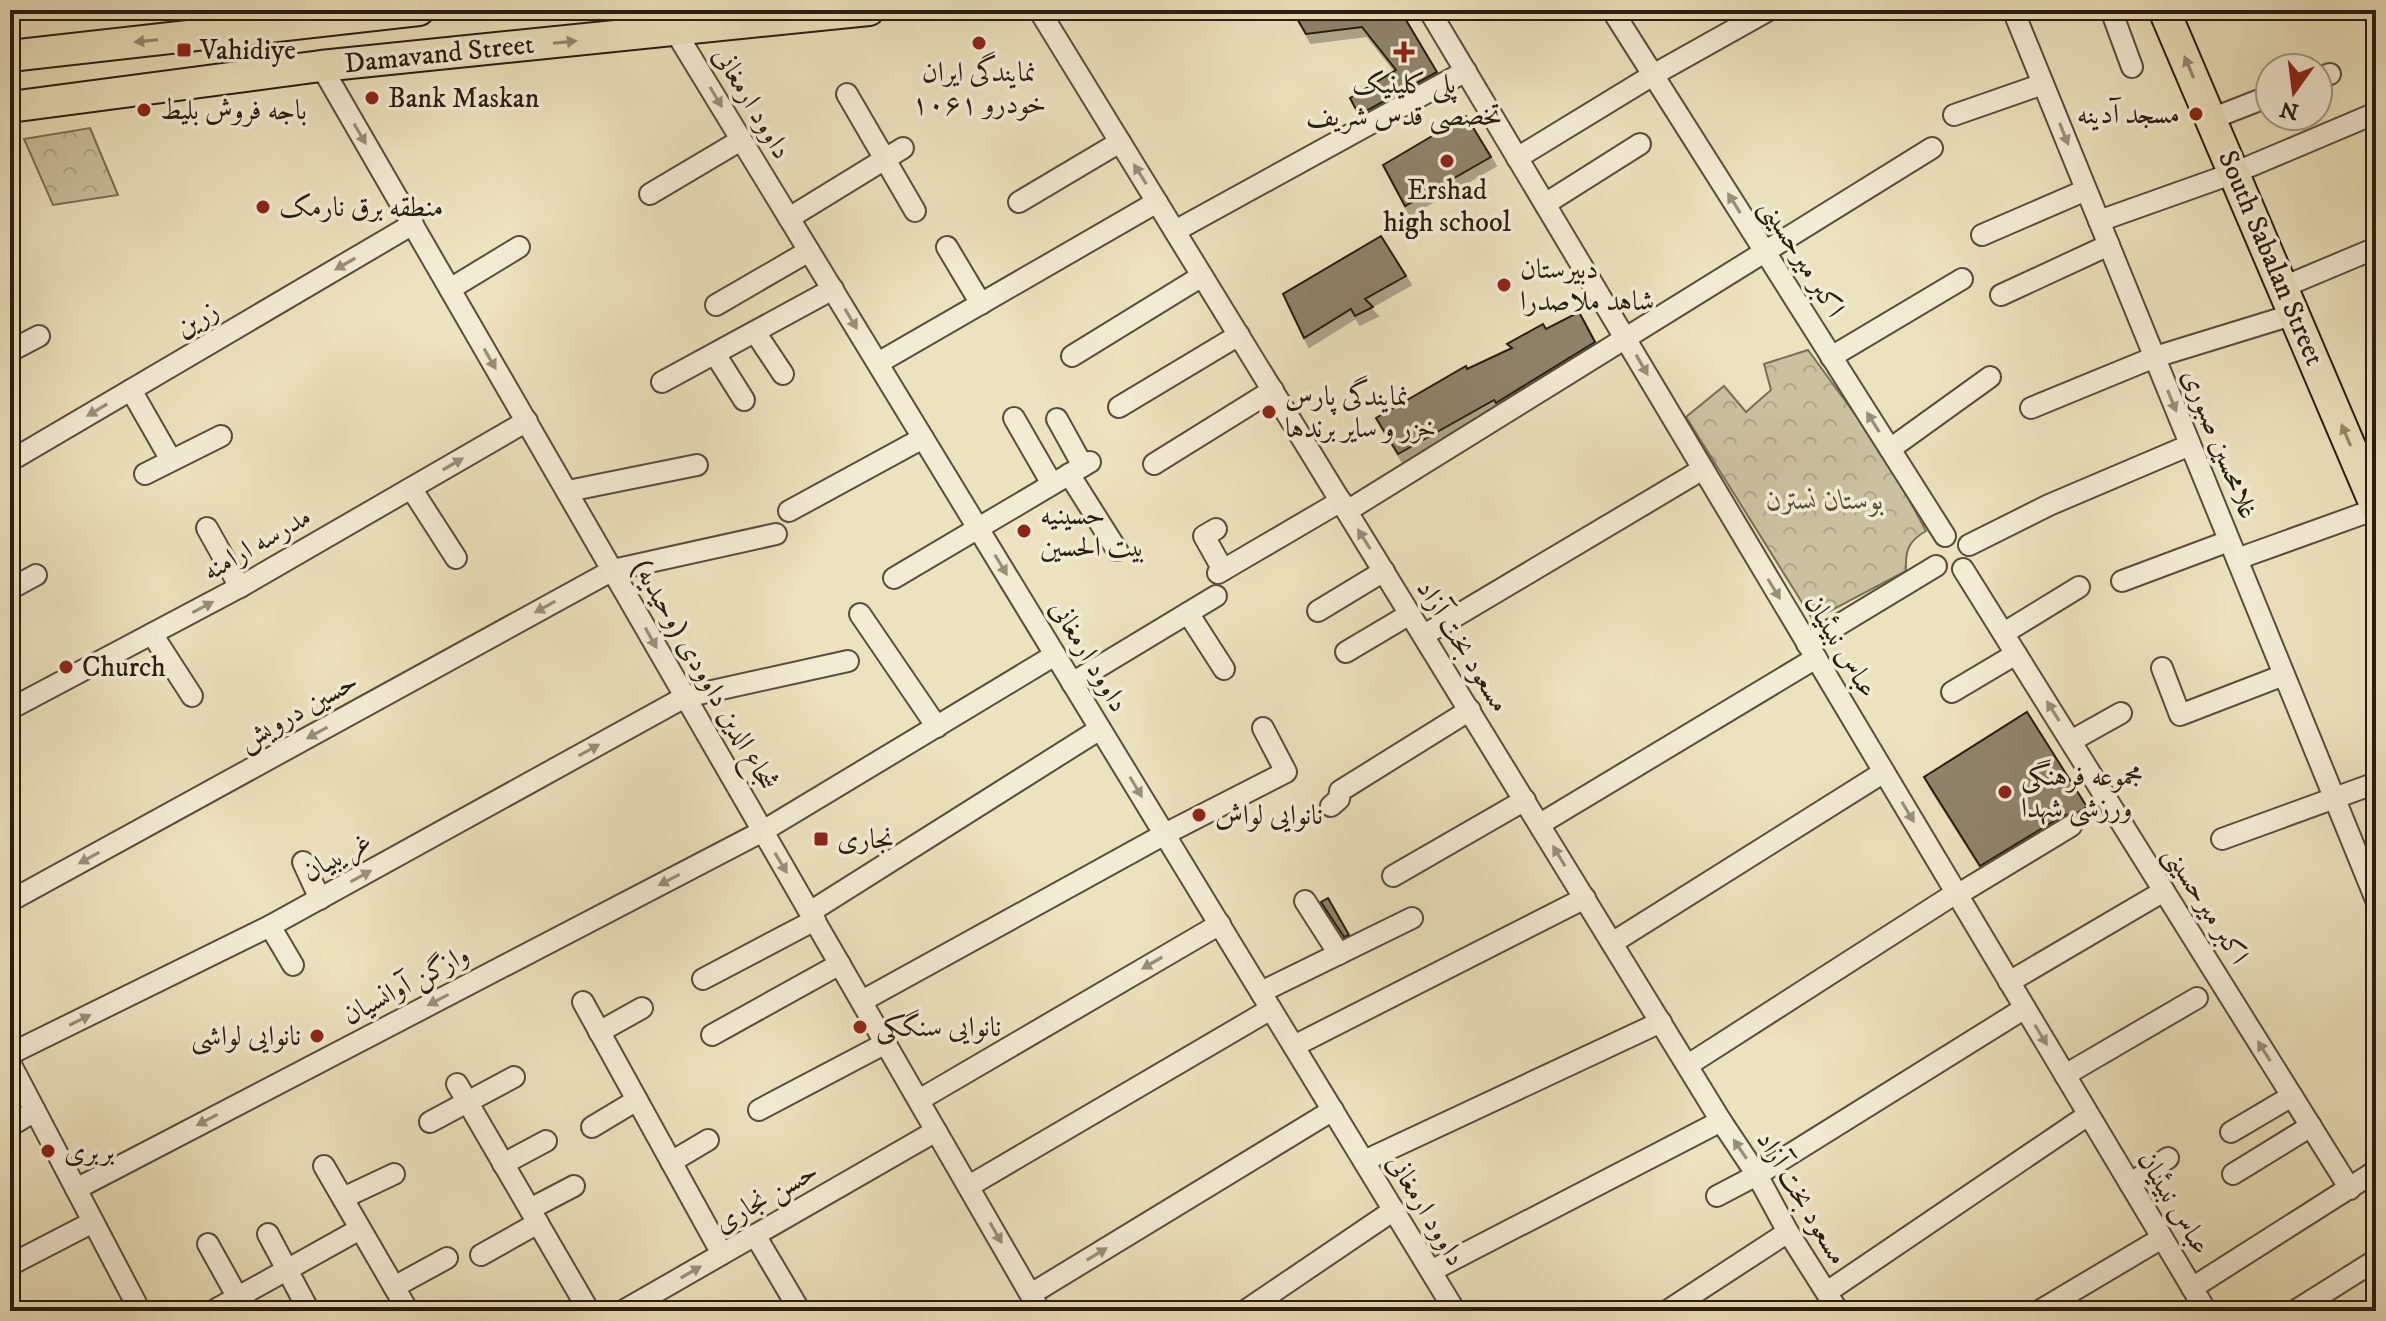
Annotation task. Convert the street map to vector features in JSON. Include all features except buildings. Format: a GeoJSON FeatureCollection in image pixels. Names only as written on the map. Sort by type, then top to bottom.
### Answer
{"type":"FeatureCollection","features":[{"type":"Feature","properties":{"kind":"main road","name":"Damavand Street"},"geometry":{"type":"LineString","coordinates":[[10,56],[419,10]]}},
{"type":"Feature","properties":{"kind":"main road","name":"Damavand Street"},"geometry":{"type":"LineString","coordinates":[[10,107],[321,66],[869,10]]}},
{"type":"Feature","properties":{"kind":"main road","name":"South Sabalan Street"},"geometry":{"type":"LineString","coordinates":[[2164,10],[2374,501]]}},
{"type":"Feature","properties":{"kind":"street","name":"مسعود بخت آزاد"},"geometry":{"type":"LineString","coordinates":[[1039,10],[1838,1311]]}},
{"type":"Feature","properties":{"kind":"street","name":"عباس نبیئیان"},"geometry":{"type":"LineString","coordinates":[[1429,10],[2206,1311]]}},
{"type":"Feature","properties":{"kind":"street","name":"اکبر میرحسینی"},"geometry":{"type":"LineString","coordinates":[[1612,10],[1945,536]]}},
{"type":"Feature","properties":{"kind":"street"},"geometry":{"type":"LineString","coordinates":[[1517,158],[1653,75],[1769,10]]}},
{"type":"Feature","properties":{"kind":"street","name":"غلامحسین صبوری"},"geometry":{"type":"LineString","coordinates":[[2013,10],[2376,900]]}},
{"type":"Feature","properties":{"kind":"street"},"geometry":{"type":"LineString","coordinates":[[2111,10],[2132,67]]}},
{"type":"Feature","properties":{"kind":"street","name":"داوود ارمغانی"},"geometry":{"type":"LineString","coordinates":[[675,31],[1452,1310]]}},
{"type":"Feature","properties":{"kind":"street","name":"شجاع الدین داوودی (وحیدیه)"},"geometry":{"type":"LineString","coordinates":[[321,66],[1036,1303]]}},
{"type":"Feature","properties":{"kind":"street"},"geometry":{"type":"LineString","coordinates":[[1175,231],[1466,71]]}},
{"type":"Feature","properties":{"kind":"street"},"geometry":{"type":"LineString","coordinates":[[1954,115],[2043,84]]}},
{"type":"Feature","properties":{"kind":"street"},"geometry":{"type":"LineString","coordinates":[[847,94],[894,153],[915,211]]}},
{"type":"Feature","properties":{"kind":"street"},"geometry":{"type":"LineString","coordinates":[[2211,119],[2254,102]]}},
{"type":"Feature","properties":{"kind":"street"},"geometry":{"type":"LineString","coordinates":[[2099,221],[2234,173],[2376,113]]}},
{"type":"Feature","properties":{"kind":"street"},"geometry":{"type":"LineString","coordinates":[[650,194],[741,140]]}},
{"type":"Feature","properties":{"kind":"street"},"geometry":{"type":"LineString","coordinates":[[1019,202],[1120,142]]}},
{"type":"Feature","properties":{"kind":"street"},"geometry":{"type":"LineString","coordinates":[[1545,204],[1640,144]]}},
{"type":"Feature","properties":{"kind":"street"},"geometry":{"type":"LineString","coordinates":[[1216,529],[1204,536],[1221,572],[1344,506],[1626,338],[1932,148]]}},
{"type":"Feature","properties":{"kind":"street"},"geometry":{"type":"LineString","coordinates":[[789,218],[894,153]]}},
{"type":"Feature","properties":{"kind":"street"},"geometry":{"type":"LineString","coordinates":[[1982,235],[2086,190]]}},
{"type":"Feature","properties":{"kind":"street"},"geometry":{"type":"LineString","coordinates":[[878,363],[1157,202]]}},
{"type":"Feature","properties":{"kind":"street","name":"زرین"},"geometry":{"type":"LineString","coordinates":[[10,461],[413,224]]}},
{"type":"Feature","properties":{"kind":"street"},"geometry":{"type":"LineString","coordinates":[[2001,295],[2109,245]]}},
{"type":"Feature","properties":{"kind":"street"},"geometry":{"type":"LineString","coordinates":[[450,289],[519,247]]}},
{"type":"Feature","properties":{"kind":"street"},"geometry":{"type":"LineString","coordinates":[[947,247],[981,304]]}},
{"type":"Feature","properties":{"kind":"street"},"geometry":{"type":"LineString","coordinates":[[2031,408],[2289,300],[2376,248]]}},
{"type":"Feature","properties":{"kind":"street"},"geometry":{"type":"LineString","coordinates":[[716,305],[809,251]]}},
{"type":"Feature","properties":{"kind":"street"},"geometry":{"type":"LineString","coordinates":[[1072,356],[1202,276]]}},
{"type":"Feature","properties":{"kind":"street"},"geometry":{"type":"LineString","coordinates":[[1831,357],[1962,279]]}},
{"type":"Feature","properties":{"kind":"street"},"geometry":{"type":"LineString","coordinates":[[662,382],[833,289]]}},
{"type":"Feature","properties":{"kind":"street"},"geometry":{"type":"LineString","coordinates":[[755,332],[783,374]]}},
{"type":"Feature","properties":{"kind":"street"},"geometry":{"type":"LineString","coordinates":[[1119,407],[1239,335]]}},
{"type":"Feature","properties":{"kind":"street"},"geometry":{"type":"LineString","coordinates":[[10,351],[39,336]]}},
{"type":"Feature","properties":{"kind":"street"},"geometry":{"type":"LineString","coordinates":[[715,354],[744,400]]}},
{"type":"Feature","properties":{"kind":"street"},"geometry":{"type":"LineString","coordinates":[[1890,449],[1990,377]]}},
{"type":"Feature","properties":{"kind":"street"},"geometry":{"type":"LineString","coordinates":[[131,390],[171,460]]}},
{"type":"Feature","properties":{"kind":"street"},"geometry":{"type":"LineString","coordinates":[[1154,464],[1273,390]]}},
{"type":"Feature","properties":{"kind":"street"},"geometry":{"type":"LineString","coordinates":[[1014,418],[1074,471]]}},
{"type":"Feature","properties":{"kind":"street"},"geometry":{"type":"LineString","coordinates":[[1057,419],[1074,471],[1117,550]]}},
{"type":"Feature","properties":{"kind":"street","name":"مدرسه ارامنه"},"geometry":{"type":"LineString","coordinates":[[10,709],[240,587],[527,421]]}},
{"type":"Feature","properties":{"kind":"street"},"geometry":{"type":"LineString","coordinates":[[145,474],[221,436]]}},
{"type":"Feature","properties":{"kind":"street"},"geometry":{"type":"LineString","coordinates":[[789,511],[923,438]]}},
{"type":"Feature","properties":{"kind":"street"},"geometry":{"type":"LineString","coordinates":[[1969,545],[2049,505],[2190,445]]}},
{"type":"Feature","properties":{"kind":"street"},"geometry":{"type":"LineString","coordinates":[[2122,581],[2233,550],[2374,501],[2376,453]]}},
{"type":"Feature","properties":{"kind":"street"},"geometry":{"type":"LineString","coordinates":[[568,491],[697,465]]}},
{"type":"Feature","properties":{"kind":"street"},"geometry":{"type":"LineString","coordinates":[[1424,635],[1703,469]]}},
{"type":"Feature","properties":{"kind":"street"},"geometry":{"type":"LineString","coordinates":[[894,578],[1074,471]]}},
{"type":"Feature","properties":{"kind":"street"},"geometry":{"type":"LineString","coordinates":[[411,488],[456,558]]}},
{"type":"Feature","properties":{"kind":"street"},"geometry":{"type":"LineString","coordinates":[[207,528],[240,587]]}},
{"type":"Feature","properties":{"kind":"street","name":"حسین درویش"},"geometry":{"type":"LineString","coordinates":[[10,901],[613,570],[776,534]]}},
{"type":"Feature","properties":{"kind":"street"},"geometry":{"type":"LineString","coordinates":[[1945,536],[1960,536],[1969,545],[1971,557],[1963,569],[1947,573],[1936,566],[1933,547],[1945,536]]}},
{"type":"Feature","properties":{"kind":"street"},"geometry":{"type":"LineString","coordinates":[[1540,824],[1812,651],[1936,566]]}},
{"type":"Feature","properties":{"kind":"street","name":"اکبر میرحسینی"},"geometry":{"type":"LineString","coordinates":[[1963,569],[2350,1189]]}},
{"type":"Feature","properties":{"kind":"street"},"geometry":{"type":"LineString","coordinates":[[1318,611],[1384,571]]}},
{"type":"Feature","properties":{"kind":"street"},"geometry":{"type":"LineString","coordinates":[[10,589],[36,575]]}},
{"type":"Feature","properties":{"kind":"street"},"geometry":{"type":"LineString","coordinates":[[2004,633],[2079,587]]}},
{"type":"Feature","properties":{"kind":"street"},"geometry":{"type":"LineString","coordinates":[[1072,683],[1216,596]]}},
{"type":"Feature","properties":{"kind":"street"},"geometry":{"type":"LineString","coordinates":[[1188,613],[1224,669]]}},
{"type":"Feature","properties":{"kind":"street"},"geometry":{"type":"LineString","coordinates":[[860,614],[937,727]]}},
{"type":"Feature","properties":{"kind":"street"},"geometry":{"type":"LineString","coordinates":[[1346,652],[1410,614]]}},
{"type":"Feature","properties":{"kind":"street"},"geometry":{"type":"LineString","coordinates":[[152,634],[192,696]]}},
{"type":"Feature","properties":{"kind":"street"},"geometry":{"type":"LineString","coordinates":[[1952,692],[2016,654]]}},
{"type":"Feature","properties":{"kind":"street","name":"وازگن آوانسیان"},"geometry":{"type":"LineString","coordinates":[[76,1189],[763,831],[1055,655]]}},
{"type":"Feature","properties":{"kind":"street","name":"غریبیان"},"geometry":{"type":"LineString","coordinates":[[10,1054],[270,926],[685,697],[848,661]]}},
{"type":"Feature","properties":{"kind":"street"},"geometry":{"type":"LineString","coordinates":[[2162,668],[2180,715],[2284,675]]}},
{"type":"Feature","properties":{"kind":"street"},"geometry":{"type":"LineString","coordinates":[[1331,806],[1339,799],[1340,791],[1470,710]]}},
{"type":"Feature","properties":{"kind":"street"},"geometry":{"type":"LineString","coordinates":[[2071,741],[2121,713]]}},
{"type":"Feature","properties":{"kind":"street"},"geometry":{"type":"LineString","coordinates":[[862,1001],[1165,834],[1286,772],[1263,728]]}},
{"type":"Feature","properties":{"kind":"street"},"geometry":{"type":"LineString","coordinates":[[703,979],[813,916],[1100,729]]}},
{"type":"Feature","properties":{"kind":"street"},"geometry":{"type":"LineString","coordinates":[[1612,943],[1884,772]]}},
{"type":"Feature","properties":{"kind":"street"},"geometry":{"type":"LineString","coordinates":[[2222,839],[2376,783]]}},
{"type":"Feature","properties":{"kind":"street"},"geometry":{"type":"LineString","coordinates":[[1393,876],[1525,800]]}},
{"type":"Feature","properties":{"kind":"street"},"geometry":{"type":"LineString","coordinates":[[1688,1065],[1957,894],[2071,826]]}},
{"type":"Feature","properties":{"kind":"street"},"geometry":{"type":"LineString","coordinates":[[303,862],[320,899]]}},
{"type":"Feature","properties":{"kind":"street"},"geometry":{"type":"LineString","coordinates":[[2009,982],[2164,891]]}},
{"type":"Feature","properties":{"kind":"street"},"geometry":{"type":"LineString","coordinates":[[1294,1046],[1585,898]]}},
{"type":"Feature","properties":{"kind":"street"},"geometry":{"type":"LineString","coordinates":[[1305,901],[1339,954]]}},
{"type":"Feature","properties":{"kind":"street"},"geometry":{"type":"LineString","coordinates":[[969,1186],[1339,954],[1412,918]]}},
{"type":"Feature","properties":{"kind":"street"},"geometry":{"type":"LineString","coordinates":[[919,1100],[1220,924]]}},
{"type":"Feature","properties":{"kind":"street"},"geometry":{"type":"LineString","coordinates":[[270,926],[293,965]]}},
{"type":"Feature","properties":{"kind":"street"},"geometry":{"type":"LineString","coordinates":[[712,1035],[840,964]]}},
{"type":"Feature","properties":{"kind":"street"},"geometry":{"type":"LineString","coordinates":[[2065,1075],[2197,998]]}},
{"type":"Feature","properties":{"kind":"street"},"geometry":{"type":"LineString","coordinates":[[583,1002],[722,1254]]}},
{"type":"Feature","properties":{"kind":"street"},"geometry":{"type":"LineString","coordinates":[[599,1032],[642,1008]]}},
{"type":"Feature","properties":{"kind":"street"},"geometry":{"type":"LineString","coordinates":[[1717,1196],[1757,1175],[2025,1008]]}},
{"type":"Feature","properties":{"kind":"street"},"geometry":{"type":"LineString","coordinates":[[1364,1161],[1661,1022]]}},
{"type":"Feature","properties":{"kind":"street"},"geometry":{"type":"LineString","coordinates":[[759,1110],[886,1043]]}},
{"type":"Feature","properties":{"kind":"street"},"geometry":{"type":"LineString","coordinates":[[10,1063],[140,1311]]}},
{"type":"Feature","properties":{"kind":"street"},"geometry":{"type":"LineString","coordinates":[[430,1122],[514,1077]]}},
{"type":"Feature","properties":{"kind":"street"},"geometry":{"type":"LineString","coordinates":[[457,1084],[589,1311]]}},
{"type":"Feature","properties":{"kind":"street"},"geometry":{"type":"LineString","coordinates":[[2231,1132],[2292,1096]]}},
{"type":"Feature","properties":{"kind":"street"},"geometry":{"type":"LineString","coordinates":[[592,1127],[637,1100]]}},
{"type":"Feature","properties":{"kind":"street"},"geometry":{"type":"LineString","coordinates":[[1036,1303],[1333,1110]]}},
{"type":"Feature","properties":{"kind":"street"},"geometry":{"type":"LineString","coordinates":[[10,1126],[35,1111]]}},
{"type":"Feature","properties":{"kind":"street"},"geometry":{"type":"LineString","coordinates":[[1827,1292],[2088,1115]]}},
{"type":"Feature","properties":{"kind":"street"},"geometry":{"type":"LineString","coordinates":[[1431,1271],[1721,1121]]}},
{"type":"Feature","properties":{"kind":"street"},"geometry":{"type":"LineString","coordinates":[[2233,1174],[2311,1126]]}},
{"type":"Feature","properties":{"kind":"street","name":"حسن نجاری"},"geometry":{"type":"LineString","coordinates":[[623,1311],[936,1131]]}},
{"type":"Feature","properties":{"kind":"street"},"geometry":{"type":"LineString","coordinates":[[671,1162],[708,1140]]}},
{"type":"Feature","properties":{"kind":"street"},"geometry":{"type":"LineString","coordinates":[[503,1164],[546,1141]]}},
{"type":"Feature","properties":{"kind":"street"},"geometry":{"type":"LineString","coordinates":[[2130,1184],[2168,1158]]}},
{"type":"Feature","properties":{"kind":"street"},"geometry":{"type":"LineString","coordinates":[[324,1166],[408,1311]]}},
{"type":"Feature","properties":{"kind":"street"},"geometry":{"type":"LineString","coordinates":[[2192,1288],[2376,1171]]}},
{"type":"Feature","properties":{"kind":"street"},"geometry":{"type":"LineString","coordinates":[[343,1198],[394,1174]]}},
{"type":"Feature","properties":{"kind":"street"},"geometry":{"type":"LineString","coordinates":[[481,1255],[574,1186]]}},
{"type":"Feature","properties":{"kind":"street"},"geometry":{"type":"LineString","coordinates":[[1245,1311],[1394,1210]]}},
{"type":"Feature","properties":{"kind":"street"},"geometry":{"type":"LineString","coordinates":[[10,1265],[93,1222]]}},
{"type":"Feature","properties":{"kind":"street"},"geometry":{"type":"LineString","coordinates":[[213,1311],[246,1301],[289,1270],[360,1229]]}},
{"type":"Feature","properties":{"kind":"street"},"geometry":{"type":"LineString","coordinates":[[1667,1311],[1788,1232]]}},
{"type":"Feature","properties":{"kind":"street"},"geometry":{"type":"LineString","coordinates":[[268,1234],[309,1311]]}},
{"type":"Feature","properties":{"kind":"street"},"geometry":{"type":"LineString","coordinates":[[755,1235],[800,1311]]}},
{"type":"Feature","properties":{"kind":"street"},"geometry":{"type":"LineString","coordinates":[[2039,1311],[2162,1238]]}},
{"type":"Feature","properties":{"kind":"street"},"geometry":{"type":"LineString","coordinates":[[208,1244],[246,1301]]}},
{"type":"Feature","properties":{"kind":"street"},"geometry":{"type":"LineString","coordinates":[[394,1287],[447,1258]]}},
{"type":"Feature","properties":{"kind":"street"},"geometry":{"type":"LineString","coordinates":[[2295,1311],[2319,1305],[2376,1260]]}},
{"type":"Feature","properties":{"kind":"green space"},"geometry":{"type":"Polygon","coordinates":[[[90,128],[118,195],[53,205],[24,139],[90,128]]]}},
{"type":"Feature","properties":{"kind":"green space","name":"بوستان نسترن"},"geometry":{"type":"Polygon","coordinates":[[[1808,350],[1885,455],[1926,531],[1909,547],[1906,571],[1813,620],[1686,417],[1724,386],[1746,412],[1771,390],[1764,364],[1808,350]]]}},
{"type":"Feature","properties":{"kind":"place","name":"نمایندگی ایران خودرو ۱۰۶۱"},"geometry":{"type":"Point","coordinates":[979,43]}},
{"type":"Feature","properties":{"kind":"place","name":"Vahidiye"},"geometry":{"type":"Point","coordinates":[184,50]}},
{"type":"Feature","properties":{"kind":"place","name":"پلی کلینیک تخصصی قدس شریف"},"geometry":{"type":"Point","coordinates":[1404,52]}},
{"type":"Feature","properties":{"kind":"place","name":"Bank Maskan"},"geometry":{"type":"Point","coordinates":[372,98]}},
{"type":"Feature","properties":{"kind":"place","name":"باجه فروش بلیط"},"geometry":{"type":"Point","coordinates":[144,110]}},
{"type":"Feature","properties":{"kind":"place","name":"مسجد آدینه"},"geometry":{"type":"Point","coordinates":[2196,114]}},
{"type":"Feature","properties":{"kind":"place","name":"Ershad high school"},"geometry":{"type":"Point","coordinates":[1447,161]}},
{"type":"Feature","properties":{"kind":"place","name":"منطقه برق نارمک"},"geometry":{"type":"Point","coordinates":[263,207]}},
{"type":"Feature","properties":{"kind":"place","name":"دبیرستان شاهد ملاصدرا"},"geometry":{"type":"Point","coordinates":[1504,285]}},
{"type":"Feature","properties":{"kind":"place","name":"نمایندگی پارس خزر و سایر برندها"},"geometry":{"type":"Point","coordinates":[1269,412]}},
{"type":"Feature","properties":{"kind":"place","name":"حسینیه بیت الحسین"},"geometry":{"type":"Point","coordinates":[1024,531]}},
{"type":"Feature","properties":{"kind":"place","name":"Church"},"geometry":{"type":"Point","coordinates":[66,667]}},
{"type":"Feature","properties":{"kind":"place","name":"مجموعه فرهنگی ورزشی شهدا"},"geometry":{"type":"Point","coordinates":[2005,792]}},
{"type":"Feature","properties":{"kind":"place","name":"نانوایی لواش"},"geometry":{"type":"Point","coordinates":[1199,815]}},
{"type":"Feature","properties":{"kind":"place","name":"نجاری"},"geometry":{"type":"Point","coordinates":[821,839]}},
{"type":"Feature","properties":{"kind":"place","name":"نانوایی سنگکی"},"geometry":{"type":"Point","coordinates":[860,1027]}},
{"type":"Feature","properties":{"kind":"place","name":"نانوایی لواشی"},"geometry":{"type":"Point","coordinates":[317,1036]}},
{"type":"Feature","properties":{"kind":"place","name":"بربری"},"geometry":{"type":"Point","coordinates":[48,1151]}}]}
